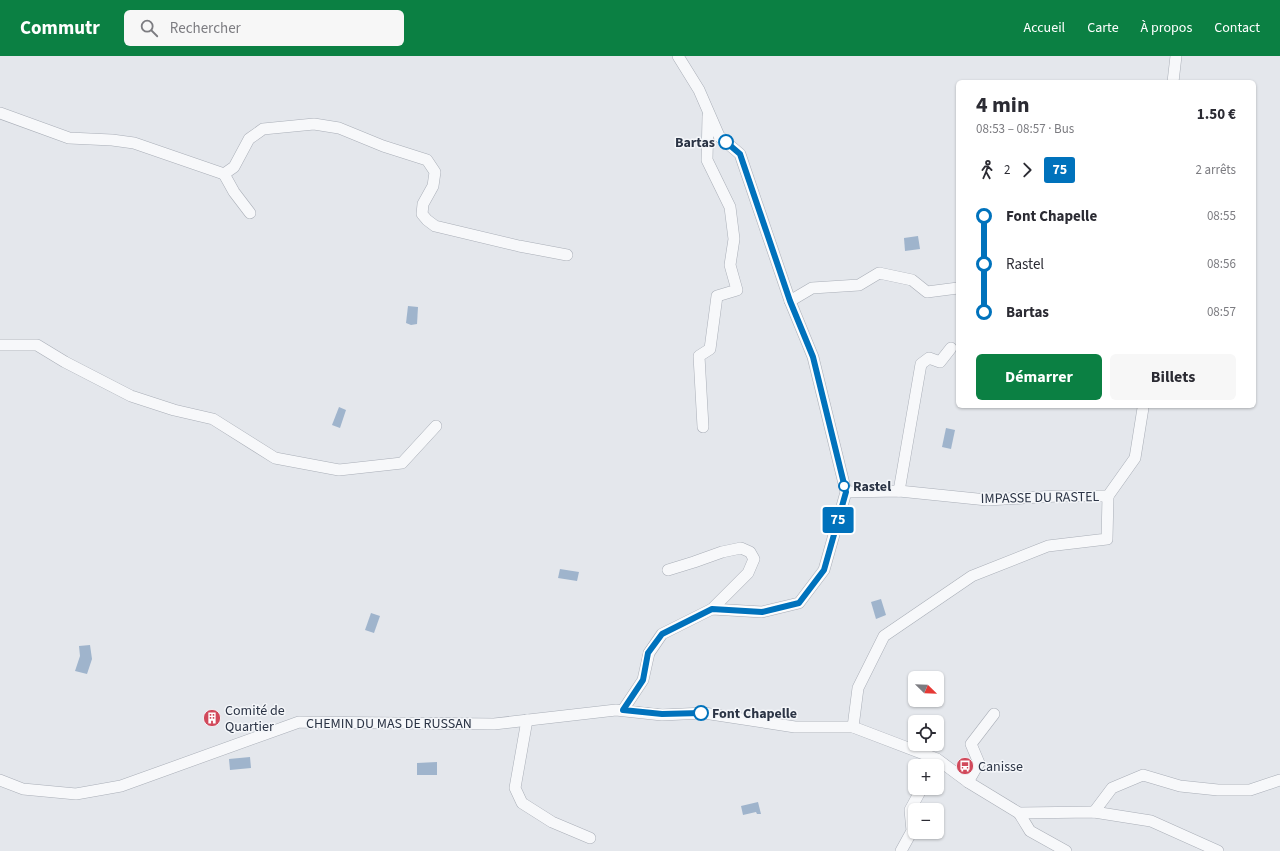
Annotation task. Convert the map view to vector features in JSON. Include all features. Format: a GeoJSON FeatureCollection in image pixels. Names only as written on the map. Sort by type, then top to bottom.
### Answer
{"type":"FeatureCollection","features":[{"type":"Feature","properties":{"kind":"street"},"geometry":{"type":"LineString","coordinates":[[678,56],[699,90],[719,136],[740,154],[790,301],[813,357],[846,492],[824,570],[799,603],[762,612],[712,609]]}},
{"type":"Feature","properties":{"kind":"street"},"geometry":{"type":"LineString","coordinates":[[1173,80],[1176,56]]}},
{"type":"Feature","properties":{"kind":"street"},"geometry":{"type":"LineString","coordinates":[[703,426],[699,356],[710,349],[717,296],[737,290],[730,265],[734,239],[730,207],[707,160],[709,112]]}},
{"type":"Feature","properties":{"kind":"street"},"geometry":{"type":"LineString","coordinates":[[0,113],[69,138],[134,142],[224,174],[234,192],[250,213]]}},
{"type":"Feature","properties":{"kind":"street"},"geometry":{"type":"LineString","coordinates":[[224,174],[234,167],[249,139],[262,129],[314,124],[339,128],[383,146],[426,160],[435,172],[433,186],[423,204],[422,214],[435,226],[519,246],[567,255]]}},
{"type":"Feature","properties":{"kind":"street"},"geometry":{"type":"LineString","coordinates":[[790,301],[812,288],[860,285],[879,273],[912,280],[927,292],[956,288]]}},
{"type":"Feature","properties":{"kind":"street"},"geometry":{"type":"LineString","coordinates":[[0,345],[37,345],[65,362],[131,396],[174,410],[213,420],[275,458],[339,470],[402,463],[436,426]]}},
{"type":"Feature","properties":{"kind":"street"},"geometry":{"type":"LineString","coordinates":[[899,491],[921,364],[929,358],[940,362],[952,348]]}},
{"type":"Feature","properties":{"kind":"street","name":"IMPASSE DU RASTEL"},"geometry":{"type":"LineString","coordinates":[[846,492],[899,491],[987,500],[1058,496],[1108,496],[1135,458],[1143,408]]}},
{"type":"Feature","properties":{"kind":"street"},"geometry":{"type":"LineString","coordinates":[[927,759],[854,727],[858,688],[884,636],[972,576],[1048,546],[1106,539],[1108,496]]}},
{"type":"Feature","properties":{"kind":"street"},"geometry":{"type":"LineString","coordinates":[[623,710],[643,680],[648,653],[662,634],[712,609],[748,573],[754,559],[750,552],[741,548],[722,552],[668,570]]}},
{"type":"Feature","properties":{"kind":"street","name":"CHEMIN DU MAS DE RUSSAN"},"geometry":{"type":"LineString","coordinates":[[0,780],[23,789],[76,794],[121,786],[299,722],[494,724],[623,710],[662,714],[704,713],[795,727],[854,727]]}},
{"type":"Feature","properties":{"kind":"street"},"geometry":{"type":"LineString","coordinates":[[968,782],[979,763],[971,744],[994,714]]}},
{"type":"Feature","properties":{"kind":"street"},"geometry":{"type":"LineString","coordinates":[[526,720],[514,788],[522,803],[552,822],[590,838]]}},
{"type":"Feature","properties":{"kind":"street"},"geometry":{"type":"LineString","coordinates":[[944,768],[1019,813],[1030,831],[1045,846],[1066,851]]}},
{"type":"Feature","properties":{"kind":"street"},"geometry":{"type":"LineString","coordinates":[[1094,812],[1112,788],[1143,775],[1180,786],[1218,790],[1250,790],[1280,780]]}},
{"type":"Feature","properties":{"kind":"street"},"geometry":{"type":"LineString","coordinates":[[901,851],[912,831],[910,810],[918,795]]}},
{"type":"Feature","properties":{"kind":"street"},"geometry":{"type":"LineString","coordinates":[[1019,813],[1094,812],[1151,821],[1218,851]]}},
{"type":"Feature","properties":{"kind":"water"},"geometry":{"type":"Polygon","coordinates":[[[918,236],[920,249],[905,251],[904,238],[918,236]]]}},
{"type":"Feature","properties":{"kind":"water"},"geometry":{"type":"Polygon","coordinates":[[[408,306],[418,307],[417,324],[411,325],[406,323],[408,306]]]}},
{"type":"Feature","properties":{"kind":"water"},"geometry":{"type":"Polygon","coordinates":[[[339,407],[346,410],[340,428],[332,425],[339,407]]]}},
{"type":"Feature","properties":{"kind":"water"},"geometry":{"type":"Polygon","coordinates":[[[946,428],[955,430],[951,449],[942,447],[946,428]]]}},
{"type":"Feature","properties":{"kind":"water"},"geometry":{"type":"Polygon","coordinates":[[[560,569],[579,572],[577,581],[558,578],[560,569]]]}},
{"type":"Feature","properties":{"kind":"water"},"geometry":{"type":"Polygon","coordinates":[[[881,599],[886,615],[876,619],[871,602],[881,599]]]}},
{"type":"Feature","properties":{"kind":"water"},"geometry":{"type":"Polygon","coordinates":[[[371,613],[380,616],[374,633],[365,630],[371,613]]]}},
{"type":"Feature","properties":{"kind":"water"},"geometry":{"type":"Polygon","coordinates":[[[90,645],[92,659],[87,674],[75,671],[80,656],[79,646],[90,645]]]}},
{"type":"Feature","properties":{"kind":"water"},"geometry":{"type":"Polygon","coordinates":[[[250,757],[251,768],[230,770],[229,759],[250,757]]]}},
{"type":"Feature","properties":{"kind":"water"},"geometry":{"type":"Polygon","coordinates":[[[437,762],[437,775],[417,775],[417,763],[437,762]]]}},
{"type":"Feature","properties":{"kind":"water"},"geometry":{"type":"Polygon","coordinates":[[[758,802],[761,814],[757,814],[756,812],[743,815],[741,806],[758,802]]]}},
{"type":"Feature","properties":{"kind":"bus line","name":"75"},"geometry":{"type":"LineString","coordinates":[[701,713],[662,714],[623,710],[643,680],[648,653],[662,634],[712,609],[762,612],[799,603],[824,570],[846,492],[813,357],[790,301],[740,154],[726,142]]}},
{"type":"Feature","properties":{"kind":"place","name":"Bartas"},"geometry":{"type":"Point","coordinates":[726,142]}},
{"type":"Feature","properties":{"kind":"place","name":"Rastel"},"geometry":{"type":"Point","coordinates":[844,486]}},
{"type":"Feature","properties":{"kind":"place","name":"Font Chapelle"},"geometry":{"type":"Point","coordinates":[701,713]}},
{"type":"Feature","properties":{"kind":"place","name":"Comité de Quartier"},"geometry":{"type":"Point","coordinates":[212,718]}},
{"type":"Feature","properties":{"kind":"place","name":"Canisse"},"geometry":{"type":"Point","coordinates":[965,766]}}]}
